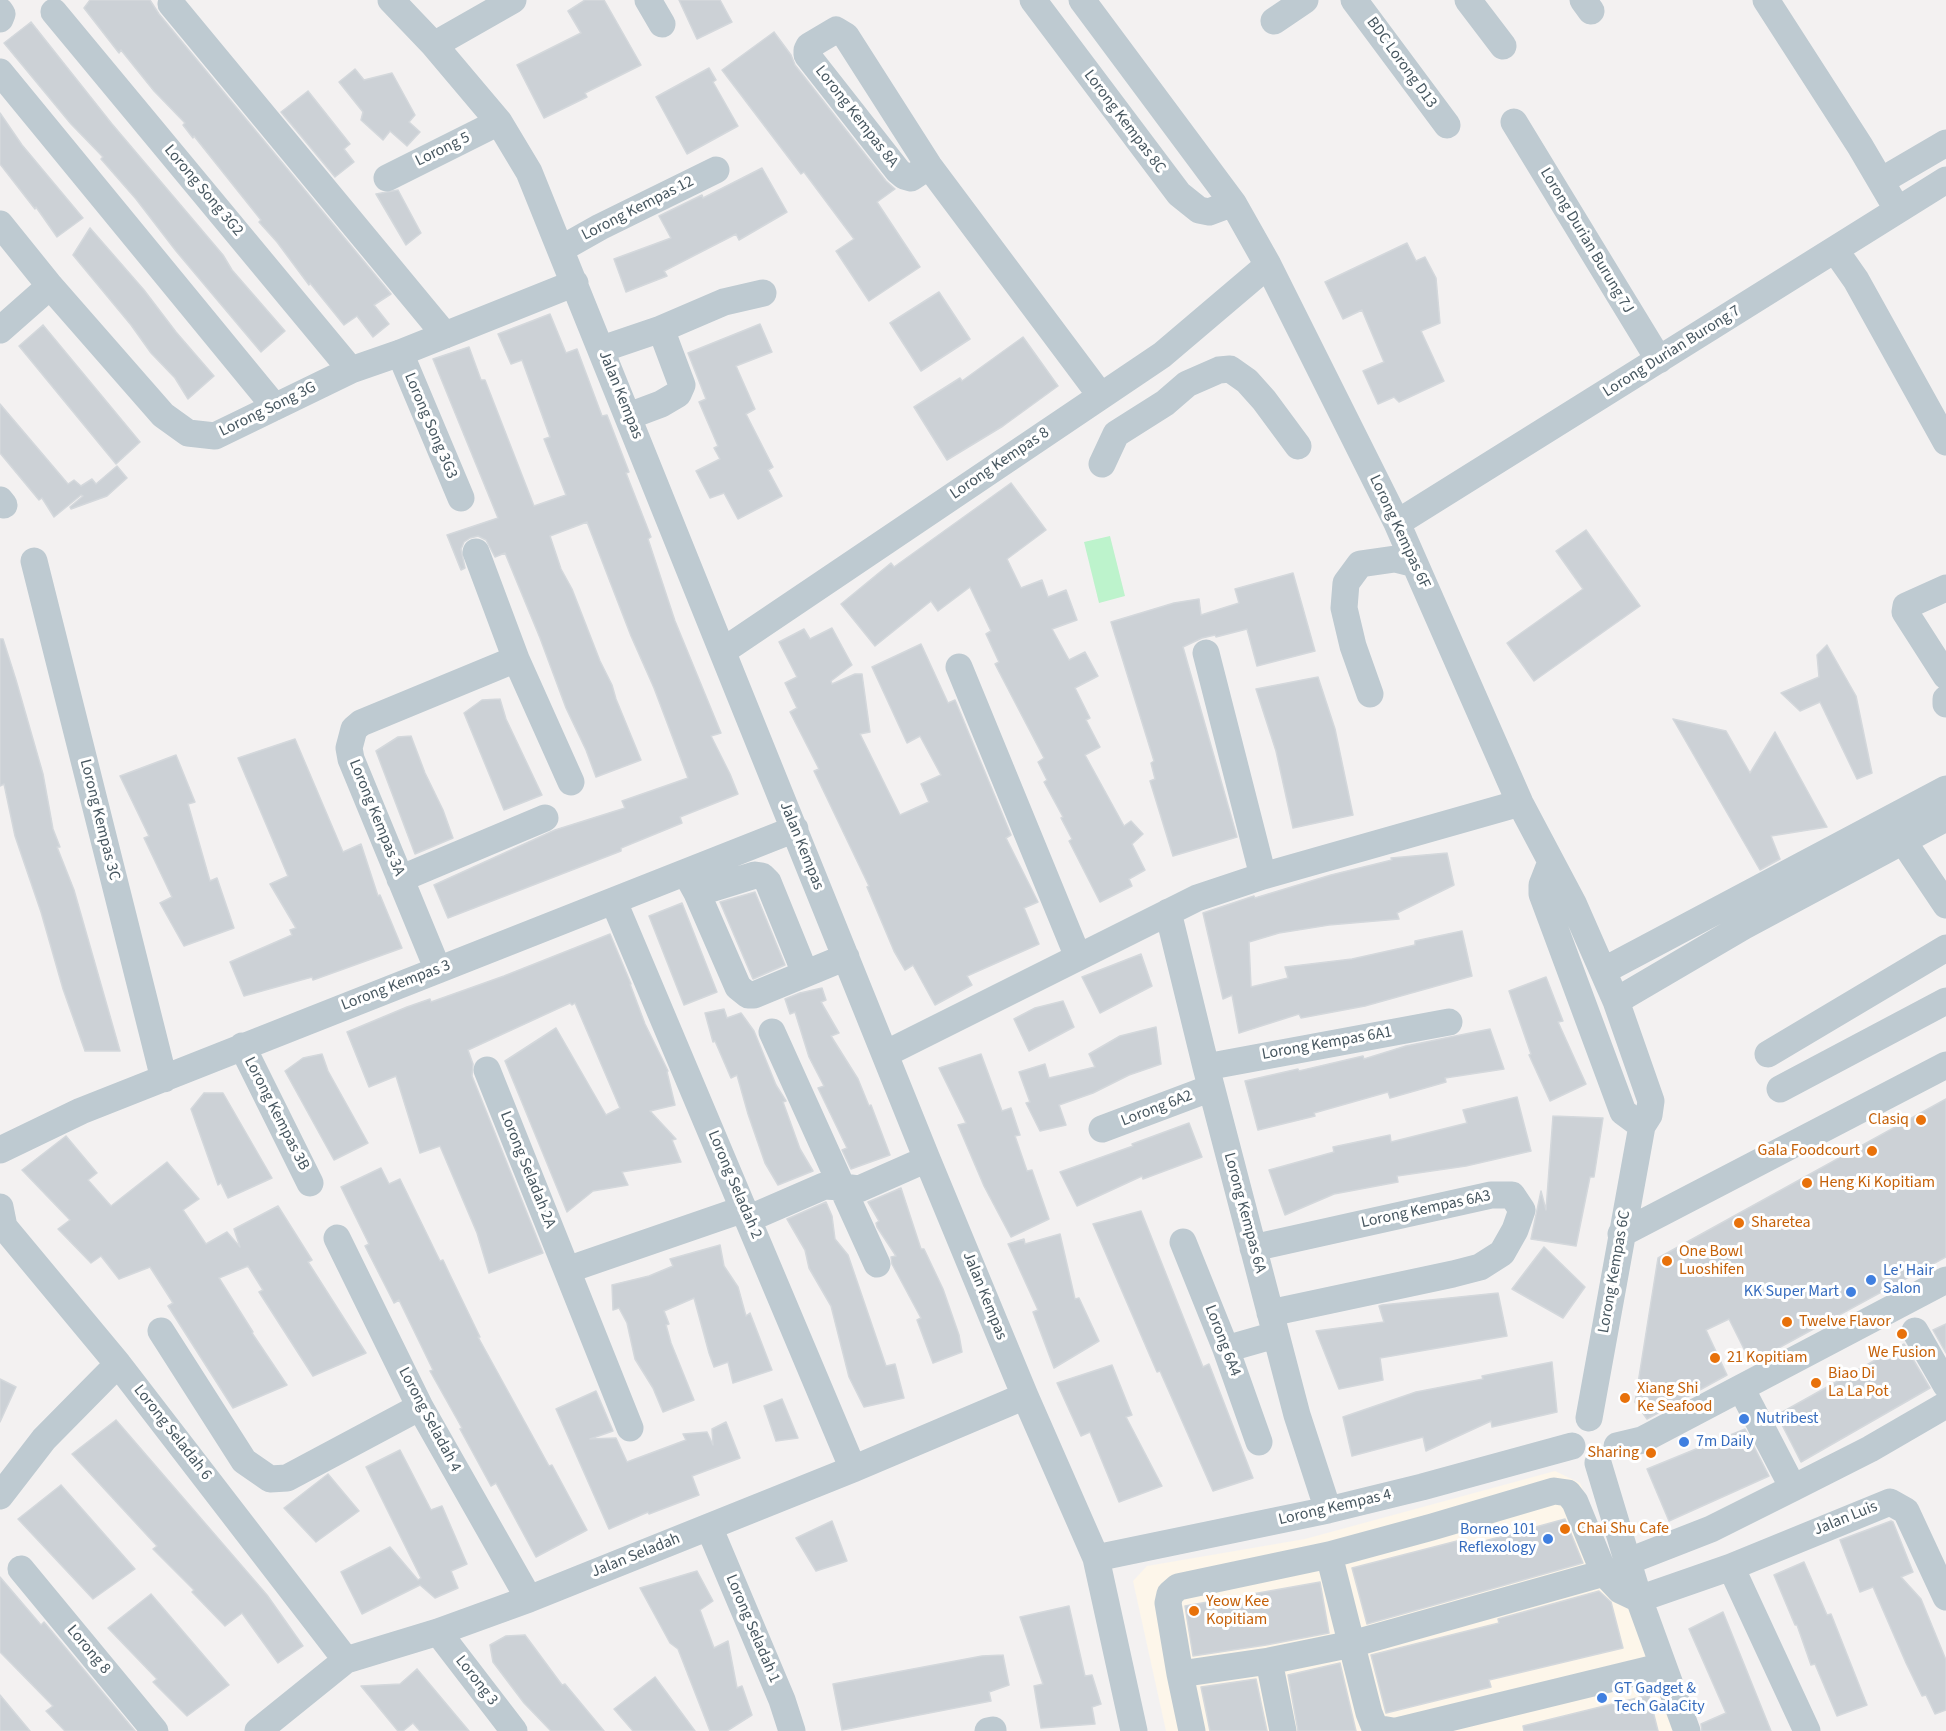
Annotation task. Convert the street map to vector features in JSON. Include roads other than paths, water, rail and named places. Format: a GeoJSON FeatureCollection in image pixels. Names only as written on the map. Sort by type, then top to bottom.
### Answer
{"type":"FeatureCollection","features":[{"type":"Feature","properties":{"kind":"street","name":"Jalan Kempas"},"geometry":{"type":"LineString","coordinates":[[391,0],[434,45],[499,123],[529,172],[927,1159],[1025,1396],[1096,1558],[1134,1731]]}},
{"type":"Feature","properties":{"kind":"street"},"geometry":{"type":"LineString","coordinates":[[434,45],[513,0]]}},
{"type":"Feature","properties":{"kind":"street"},"geometry":{"type":"LineString","coordinates":[[648,0],[662,24]]}},
{"type":"Feature","properties":{"kind":"street","name":"Lorong Kempas 8C"},"geometry":{"type":"LineString","coordinates":[[1033,0],[1179,194],[1199,210],[1209,212],[1233,203]]}},
{"type":"Feature","properties":{"kind":"street"},"geometry":{"type":"LineString","coordinates":[[1082,0],[1233,203],[1268,265]]}},
{"type":"Feature","properties":{"kind":"street"},"geometry":{"type":"LineString","coordinates":[[1274,21],[1305,0]]}},
{"type":"Feature","properties":{"kind":"street","name":"BDC Lorong D13"},"geometry":{"type":"LineString","coordinates":[[1354,0],[1447,125]]}},
{"type":"Feature","properties":{"kind":"street"},"geometry":{"type":"LineString","coordinates":[[1468,0],[1503,46]]}},
{"type":"Feature","properties":{"kind":"street"},"geometry":{"type":"LineString","coordinates":[[1766,0],[1897,209]]}},
{"type":"Feature","properties":{"kind":"street"},"geometry":{"type":"LineString","coordinates":[[171,4],[445,335]]}},
{"type":"Feature","properties":{"kind":"street"},"geometry":{"type":"LineString","coordinates":[[0,11],[2,14],[0,19]]}},
{"type":"Feature","properties":{"kind":"street","name":"Lorong Song 3G2"},"geometry":{"type":"LineString","coordinates":[[54,12],[351,370]]}},
{"type":"Feature","properties":{"kind":"street","name":"Lorong Kempas 8A"},"geometry":{"type":"LineString","coordinates":[[929,166],[911,178],[898,171],[807,55],[809,46],[836,30],[846,36],[929,166],[1101,396]]}},
{"type":"Feature","properties":{"kind":"street"},"geometry":{"type":"LineString","coordinates":[[0,72],[275,407]]}},
{"type":"Feature","properties":{"kind":"street","name":"Lorong Durian Burung 7J"},"geometry":{"type":"LineString","coordinates":[[1514,122],[1659,360]]}},
{"type":"Feature","properties":{"kind":"street","name":"Lorong 5"},"geometry":{"type":"LineString","coordinates":[[387,178],[499,123]]}},
{"type":"Feature","properties":{"kind":"street"},"geometry":{"type":"LineString","coordinates":[[1881,181],[1946,143]]}},
{"type":"Feature","properties":{"kind":"street","name":"Lorong Kempas 12"},"geometry":{"type":"LineString","coordinates":[[561,249],[600,227],[716,170]]}},
{"type":"Feature","properties":{"kind":"street","name":"Lorong Durian Burong 7"},"geometry":{"type":"LineString","coordinates":[[1397,523],[1946,180]]}},
{"type":"Feature","properties":{"kind":"street","name":"Lorong Song 3G"},"geometry":{"type":"LineString","coordinates":[[0,224],[50,286],[163,414],[188,433],[214,436],[351,370],[400,353],[575,283]]}},
{"type":"Feature","properties":{"kind":"street"},"geometry":{"type":"LineString","coordinates":[[1835,250],[1856,280],[1946,442]]}},
{"type":"Feature","properties":{"kind":"street","name":"Lorong Kempas 8"},"geometry":{"type":"LineString","coordinates":[[723,651],[1162,355],[1268,265]]}},
{"type":"Feature","properties":{"kind":"street","name":"Lorong Kempas 6F"},"geometry":{"type":"LineString","coordinates":[[1268,265],[1397,523],[1520,803]]}},
{"type":"Feature","properties":{"kind":"street"},"geometry":{"type":"LineString","coordinates":[[0,330],[50,286]]}},
{"type":"Feature","properties":{"kind":"street"},"geometry":{"type":"LineString","coordinates":[[602,350],[661,329],[724,302],[763,293]]}},
{"type":"Feature","properties":{"kind":"street"},"geometry":{"type":"LineString","coordinates":[[629,416],[661,404],[678,394],[682,386],[661,329]]}},
{"type":"Feature","properties":{"kind":"street","name":"Lorong Song 3G3"},"geometry":{"type":"LineString","coordinates":[[400,353],[461,498]]}},
{"type":"Feature","properties":{"kind":"street"},"geometry":{"type":"LineString","coordinates":[[1162,355],[1187,384]]}},
{"type":"Feature","properties":{"kind":"street"},"geometry":{"type":"LineString","coordinates":[[1102,464],[1116,434],[1165,403],[1187,384],[1219,370],[1230,369],[1247,381],[1298,446]]}},
{"type":"Feature","properties":{"kind":"street"},"geometry":{"type":"LineString","coordinates":[[1138,371],[1165,403]]}},
{"type":"Feature","properties":{"kind":"street"},"geometry":{"type":"LineString","coordinates":[[476,552],[516,659],[571,782]]}},
{"type":"Feature","properties":{"kind":"street"},"geometry":{"type":"LineString","coordinates":[[1370,694],[1353,646],[1344,608],[1346,583],[1360,564],[1395,559],[1415,564]]}},
{"type":"Feature","properties":{"kind":"street","name":"Lorong Kempas 3C"},"geometry":{"type":"LineString","coordinates":[[34,561],[164,1079]]}},
{"type":"Feature","properties":{"kind":"street"},"geometry":{"type":"LineString","coordinates":[[1946,588],[1906,606],[1905,612],[1946,676]]}},
{"type":"Feature","properties":{"kind":"street"},"geometry":{"type":"LineString","coordinates":[[1206,653],[1263,876]]}},
{"type":"Feature","properties":{"kind":"street","name":"Lorong Kempas 3A"},"geometry":{"type":"LineString","coordinates":[[438,970],[351,759],[349,748],[354,729],[361,723],[516,659]]}},
{"type":"Feature","properties":{"kind":"street"},"geometry":{"type":"LineString","coordinates":[[959,667],[1078,957]]}},
{"type":"Feature","properties":{"kind":"street"},"geometry":{"type":"LineString","coordinates":[[1946,699],[1946,704]]}},
{"type":"Feature","properties":{"kind":"street"},"geometry":{"type":"LineString","coordinates":[[1616,1001],[1744,926],[1903,841],[1943,799]]}},
{"type":"Feature","properties":{"kind":"street"},"geometry":{"type":"LineString","coordinates":[[1602,971],[1943,799]]}},
{"type":"Feature","properties":{"kind":"street"},"geometry":{"type":"LineString","coordinates":[[885,1054],[1197,898],[1263,876],[1520,803]]}},
{"type":"Feature","properties":{"kind":"street","name":"Lorong Kempas 6C"},"geometry":{"type":"LineString","coordinates":[[1520,803],[1572,903],[1616,1001],[1651,1101],[1648,1115],[1642,1126],[1589,1418]]}},
{"type":"Feature","properties":{"kind":"street"},"geometry":{"type":"LineString","coordinates":[[400,879],[545,818]]}},
{"type":"Feature","properties":{"kind":"street","name":"Lorong Kempas 3"},"geometry":{"type":"LineString","coordinates":[[0,1150],[81,1111],[438,970],[614,902],[691,883],[795,829]]}},
{"type":"Feature","properties":{"kind":"street"},"geometry":{"type":"LineString","coordinates":[[1903,841],[1946,905]]}},
{"type":"Feature","properties":{"kind":"street"},"geometry":{"type":"LineString","coordinates":[[1551,862],[1542,885],[1542,894],[1623,1112],[1642,1126]]}},
{"type":"Feature","properties":{"kind":"street"},"geometry":{"type":"LineString","coordinates":[[806,973],[768,882],[762,876],[691,883],[738,987],[748,995],[754,995],[846,957]]}},
{"type":"Feature","properties":{"kind":"street","name":"Lorong Seladah 2"},"geometry":{"type":"LineString","coordinates":[[614,902],[853,1468]]}},
{"type":"Feature","properties":{"kind":"street","name":"Lorong Kempas 6A"},"geometry":{"type":"LineString","coordinates":[[1168,912],[1252,1248],[1297,1415],[1328,1510]]}},
{"type":"Feature","properties":{"kind":"street"},"geometry":{"type":"LineString","coordinates":[[1768,1054],[1946,948]]}},
{"type":"Feature","properties":{"kind":"street"},"geometry":{"type":"LineString","coordinates":[[1780,1089],[1946,1001]]}},
{"type":"Feature","properties":{"kind":"street","name":"Lorong Kempas 6A1"},"geometry":{"type":"LineString","coordinates":[[1208,1077],[1449,1022]]}},
{"type":"Feature","properties":{"kind":"street"},"geometry":{"type":"LineString","coordinates":[[772,1032],[877,1264]]}},
{"type":"Feature","properties":{"kind":"street","name":"Lorong Kempas 3B"},"geometry":{"type":"LineString","coordinates":[[242,1046],[310,1183]]}},
{"type":"Feature","properties":{"kind":"street"},"geometry":{"type":"LineString","coordinates":[[1621,1234],[1946,1065]]}},
{"type":"Feature","properties":{"kind":"street","name":"Lorong Seladah 2A"},"geometry":{"type":"LineString","coordinates":[[487,1070],[630,1428]]}},
{"type":"Feature","properties":{"kind":"street","name":"Lorong 6A2"},"geometry":{"type":"LineString","coordinates":[[1102,1130],[1208,1077]]}},
{"type":"Feature","properties":{"kind":"street"},"geometry":{"type":"LineString","coordinates":[[567,1270],[746,1214],[824,1186],[859,1189],[927,1159]]}},
{"type":"Feature","properties":{"kind":"street","name":"Lorong Kempas 6A3"},"geometry":{"type":"LineString","coordinates":[[1252,1248],[1491,1195],[1512,1195],[1522,1210],[1515,1230],[1502,1253],[1480,1267],[1273,1324]]}},
{"type":"Feature","properties":{"kind":"street","name":"Lorong Seladah 6"},"geometry":{"type":"LineString","coordinates":[[0,1207],[4,1227],[118,1364],[346,1660]]}},
{"type":"Feature","properties":{"kind":"street","name":"Lorong Seladah 4"},"geometry":{"type":"LineString","coordinates":[[337,1238],[420,1407],[529,1599]]}},
{"type":"Feature","properties":{"kind":"street","name":"Lorong 6A4"},"geometry":{"type":"LineString","coordinates":[[1183,1242],[1226,1349],[1259,1442]]}},
{"type":"Feature","properties":{"kind":"street"},"geometry":{"type":"LineString","coordinates":[[1687,1731],[1639,1599],[1629,1561],[1607,1455],[1617,1439],[1611,1425],[1604,1420],[1589,1418],[1582,1421],[1573,1432],[1572,1446],[1580,1459],[1586,1462],[1607,1455],[1642,1440],[1946,1280]]}},
{"type":"Feature","properties":{"kind":"street"},"geometry":{"type":"LineString","coordinates":[[1226,1349],[1273,1324]]}},
{"type":"Feature","properties":{"kind":"street"},"geometry":{"type":"LineString","coordinates":[[161,1331],[244,1461],[270,1479],[287,1478],[420,1407]]}},
{"type":"Feature","properties":{"kind":"street"},"geometry":{"type":"LineString","coordinates":[[1915,1331],[1946,1385]]}},
{"type":"Feature","properties":{"kind":"street"},"geometry":{"type":"LineString","coordinates":[[0,1496],[45,1439],[118,1364]]}},
{"type":"Feature","properties":{"kind":"street"},"geometry":{"type":"LineString","coordinates":[[1742,1388],[1793,1488]]}},
{"type":"Feature","properties":{"kind":"street","name":"Jalan Seladah"},"geometry":{"type":"LineString","coordinates":[[258,1731],[346,1660],[438,1632],[529,1599],[1025,1396]]}},
{"type":"Feature","properties":{"kind":"street"},"geometry":{"type":"LineString","coordinates":[[1629,1561],[1711,1529],[1870,1449],[1946,1405]]}},
{"type":"Feature","properties":{"kind":"street","name":"Lorong Kempas 4"},"geometry":{"type":"LineString","coordinates":[[1096,1558],[1328,1510],[1572,1446]]}},
{"type":"Feature","properties":{"kind":"street"},"geometry":{"type":"LineString","coordinates":[[1422,1487],[1432,1527]]}},
{"type":"Feature","properties":{"kind":"street"},"geometry":{"type":"LineString","coordinates":[[1192,1731],[1168,1603],[1170,1594],[1178,1587],[1329,1555],[1554,1491],[1568,1494],[1575,1502],[1604,1573],[1620,1590],[1639,1599]]}},
{"type":"Feature","properties":{"kind":"street","name":"Jalan Luis"},"geometry":{"type":"LineString","coordinates":[[1639,1599],[1731,1567],[1890,1502],[1906,1511],[1946,1597]]}},
{"type":"Feature","properties":{"kind":"street","name":"Lorong Seladah 1"},"geometry":{"type":"LineString","coordinates":[[709,1527],[782,1700],[792,1731]]}},
{"type":"Feature","properties":{"kind":"street"},"geometry":{"type":"LineString","coordinates":[[1329,1555],[1369,1713],[1376,1728],[1395,1731],[1453,1724],[1663,1666]]}},
{"type":"Feature","properties":{"kind":"street"},"geometry":{"type":"LineString","coordinates":[[1731,1567],[1807,1731]]}},
{"type":"Feature","properties":{"kind":"street","name":"Lorong 8"},"geometry":{"type":"LineString","coordinates":[[21,1569],[155,1731]]}},
{"type":"Feature","properties":{"kind":"street"},"geometry":{"type":"LineString","coordinates":[[1180,1674],[1352,1644],[1604,1573]]}},
{"type":"Feature","properties":{"kind":"street","name":"Lorong 3"},"geometry":{"type":"LineString","coordinates":[[438,1632],[514,1731]]}},
{"type":"Feature","properties":{"kind":"street"},"geometry":{"type":"LineString","coordinates":[[1269,1660],[1283,1731]]}},
{"type":"Feature","properties":{"kind":"place","name":"Clasiq"},"geometry":{"type":"Point","coordinates":[1921,1120]}},
{"type":"Feature","properties":{"kind":"place","name":"Gala Foodcourt"},"geometry":{"type":"Point","coordinates":[1872,1151]}},
{"type":"Feature","properties":{"kind":"place","name":"Heng Ki Kopitiam"},"geometry":{"type":"Point","coordinates":[1807,1183]}},
{"type":"Feature","properties":{"kind":"place","name":"Sharetea"},"geometry":{"type":"Point","coordinates":[1739,1223]}},
{"type":"Feature","properties":{"kind":"place","name":"One Bowl Luoshifen"},"geometry":{"type":"Point","coordinates":[1667,1261]}},
{"type":"Feature","properties":{"kind":"place","name":"Le' Hair Salon"},"geometry":{"type":"Point","coordinates":[1871,1280]}},
{"type":"Feature","properties":{"kind":"place","name":"KK Super Mart"},"geometry":{"type":"Point","coordinates":[1851,1292]}},
{"type":"Feature","properties":{"kind":"place","name":"Twelve Flavor"},"geometry":{"type":"Point","coordinates":[1787,1322]}},
{"type":"Feature","properties":{"kind":"place","name":"We Fusion"},"geometry":{"type":"Point","coordinates":[1902,1334]}},
{"type":"Feature","properties":{"kind":"place","name":"21 Kopitiam"},"geometry":{"type":"Point","coordinates":[1715,1358]}},
{"type":"Feature","properties":{"kind":"place","name":"Biao Di La La Pot"},"geometry":{"type":"Point","coordinates":[1816,1383]}},
{"type":"Feature","properties":{"kind":"place","name":"Xiang Shi Ke Seafood"},"geometry":{"type":"Point","coordinates":[1625,1398]}},
{"type":"Feature","properties":{"kind":"place","name":"Nutribest"},"geometry":{"type":"Point","coordinates":[1744,1419]}},
{"type":"Feature","properties":{"kind":"place","name":"7m Daily"},"geometry":{"type":"Point","coordinates":[1684,1442]}},
{"type":"Feature","properties":{"kind":"place","name":"Sharing"},"geometry":{"type":"Point","coordinates":[1651,1453]}},
{"type":"Feature","properties":{"kind":"place","name":"Chai Shu Cafe"},"geometry":{"type":"Point","coordinates":[1565,1529]}},
{"type":"Feature","properties":{"kind":"place","name":"Borneo 101 Reflexology"},"geometry":{"type":"Point","coordinates":[1548,1539]}},
{"type":"Feature","properties":{"kind":"place","name":"Yeow Kee Kopitiam"},"geometry":{"type":"Point","coordinates":[1194,1611]}},
{"type":"Feature","properties":{"kind":"place","name":"GT Gadget & Tech GalaCity"},"geometry":{"type":"Point","coordinates":[1602,1698]}}]}
